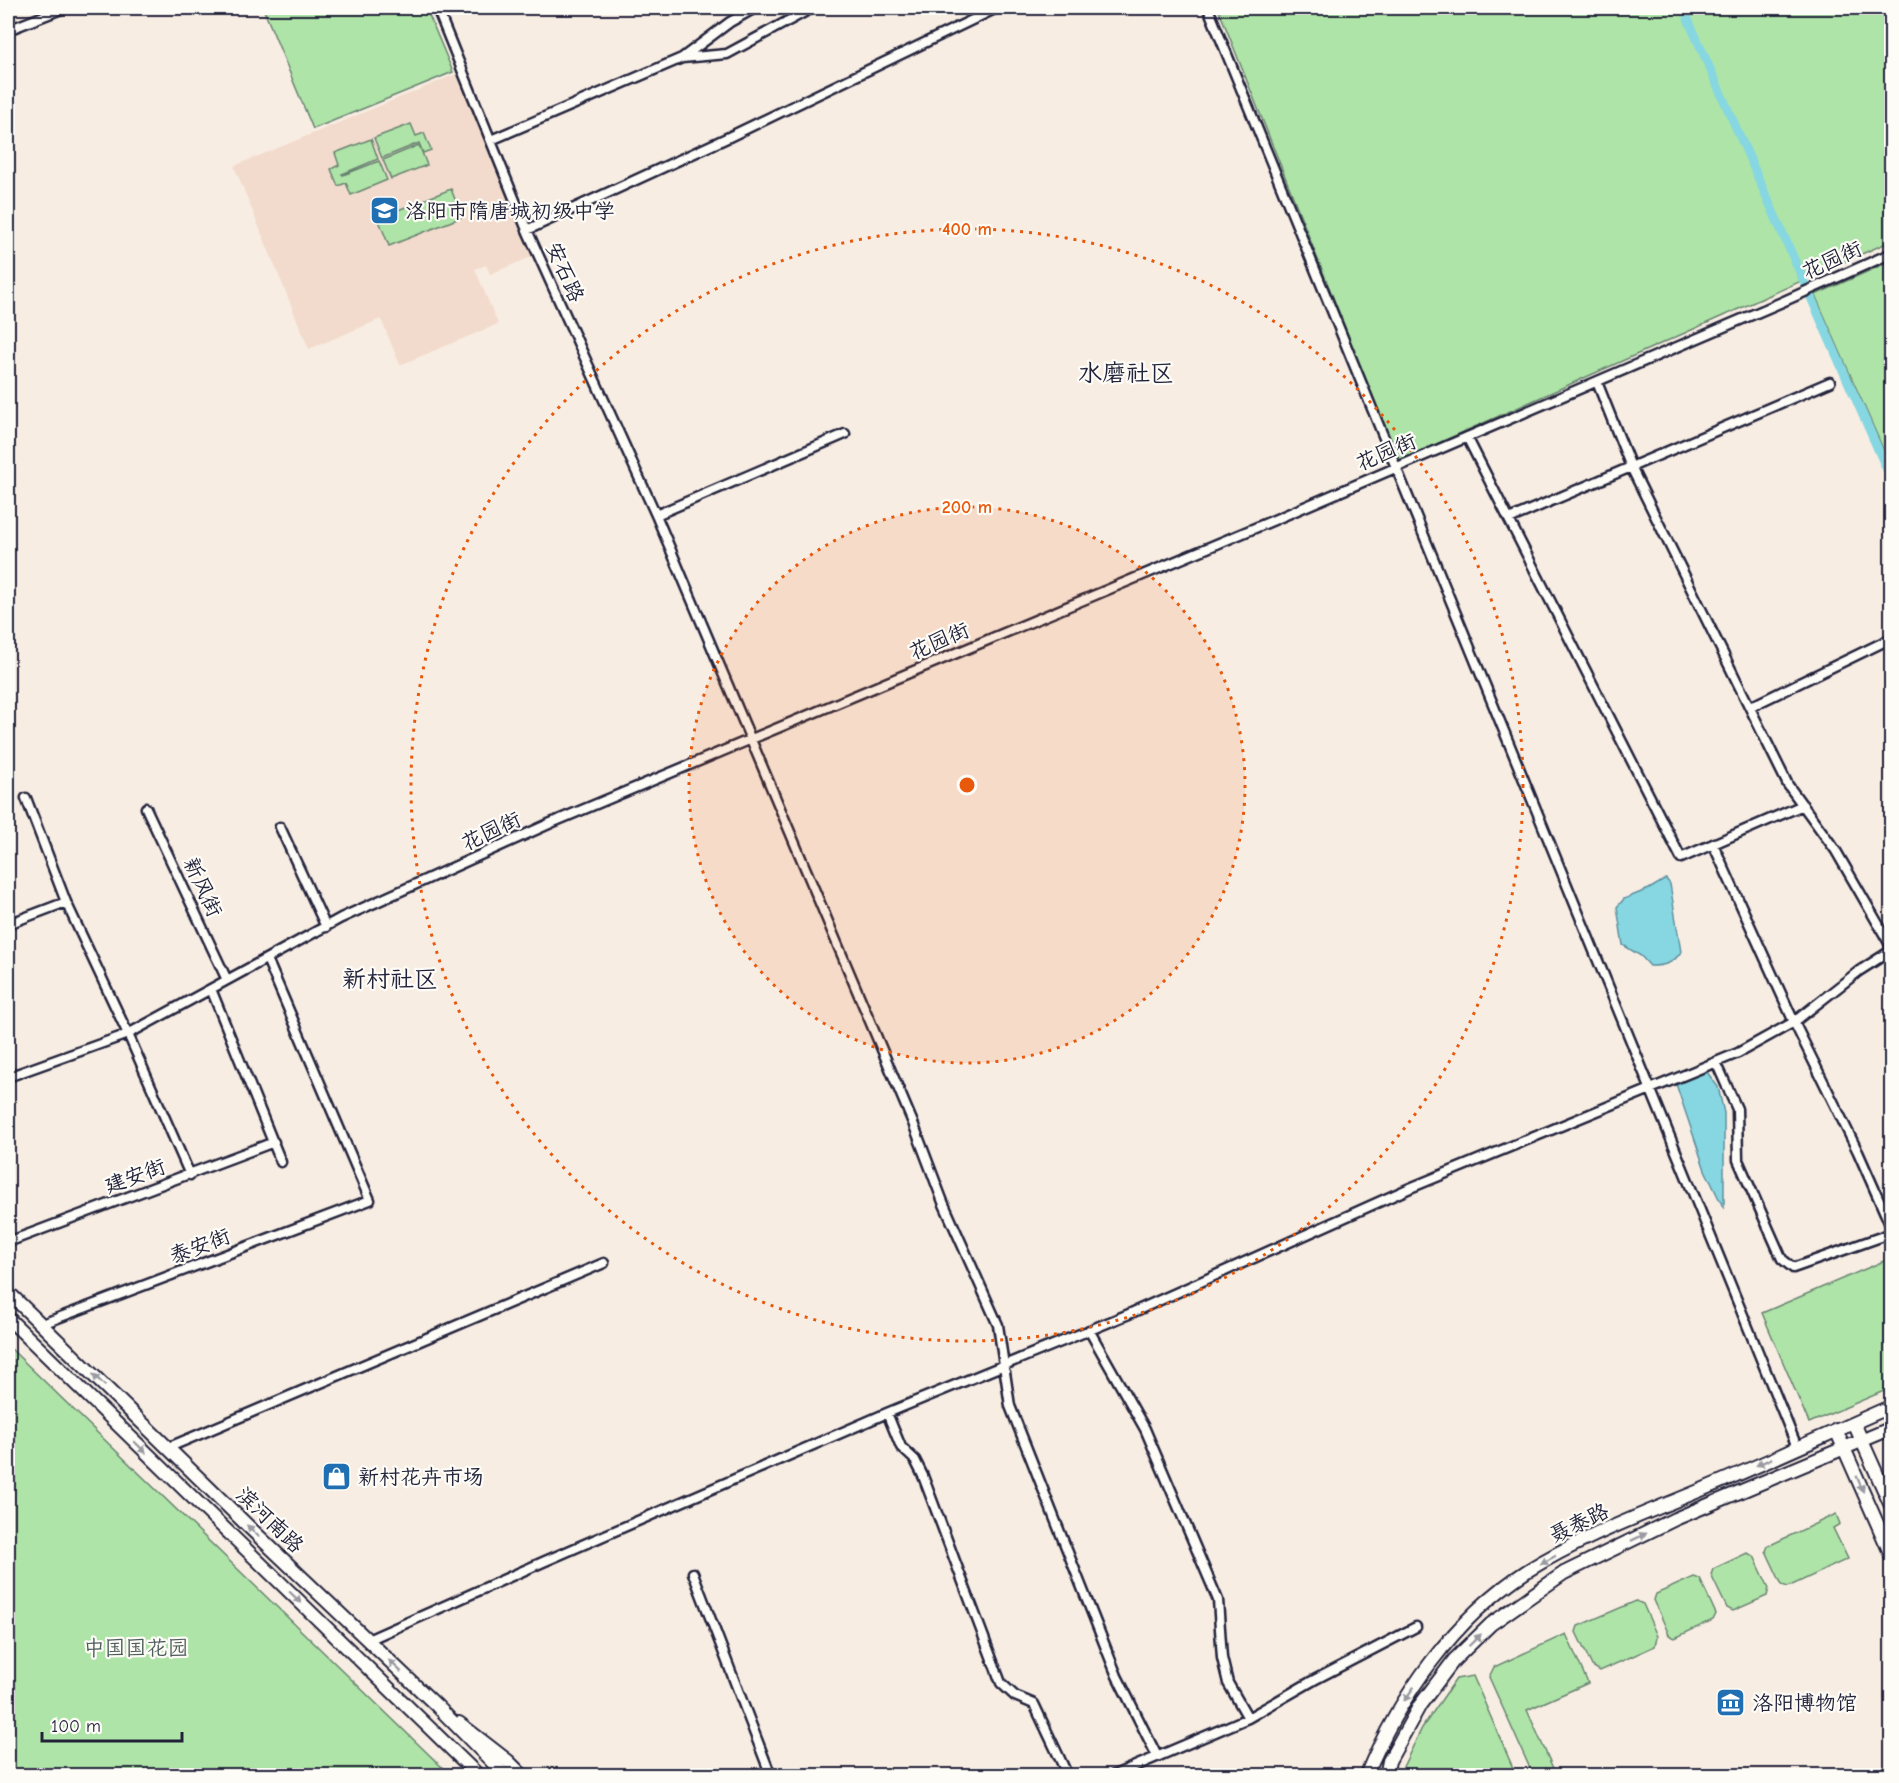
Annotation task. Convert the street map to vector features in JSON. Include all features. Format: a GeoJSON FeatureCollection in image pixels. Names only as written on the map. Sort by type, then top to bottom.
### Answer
{"type":"FeatureCollection","features":[{"type":"Feature","properties":{"kind":"main road","name":"滨河南路"},"geometry":{"type":"LineString","coordinates":[[8,1292],[167,1448],[437,1706],[506,1776]]}},
{"type":"Feature","properties":{"kind":"main road","name":"滨河南路"},"geometry":{"type":"LineString","coordinates":[[8,1318],[479,1776]]}},
{"type":"Feature","properties":{"kind":"main road"},"geometry":{"type":"LineString","coordinates":[[104,1412],[117,1398]]}},
{"type":"Feature","properties":{"kind":"main road","name":"聂泰路"},"geometry":{"type":"LineString","coordinates":[[1366,1776],[1377,1749],[1405,1700],[1439,1652],[1487,1602],[1526,1572],[1617,1525],[1892,1406]]}},
{"type":"Feature","properties":{"kind":"main road"},"geometry":{"type":"LineString","coordinates":[[1854,1423],[1892,1509]]}},
{"type":"Feature","properties":{"kind":"main road","name":"聂泰路"},"geometry":{"type":"LineString","coordinates":[[1386,1776],[1389,1761],[1420,1705],[1454,1660],[1491,1624],[1564,1573],[1675,1519],[1892,1428]]}},
{"type":"Feature","properties":{"kind":"main road"},"geometry":{"type":"LineString","coordinates":[[1836,1430],[1892,1557]]}},
{"type":"Feature","properties":{"kind":"main road"},"geometry":{"type":"LineString","coordinates":[[437,1706],[508,1761],[523,1776]]}},
{"type":"Feature","properties":{"kind":"main road"},"geometry":{"type":"LineString","coordinates":[[424,1722],[469,1776]]}},
{"type":"Feature","properties":{"kind":"street"},"geometry":{"type":"LineString","coordinates":[[8,30],[64,8]]}},
{"type":"Feature","properties":{"kind":"street","name":"安石路"},"geometry":{"type":"LineString","coordinates":[[436,8],[527,230],[656,515],[913,1123],[943,1202],[998,1325],[1011,1406],[1117,1676],[1157,1756]]}},
{"type":"Feature","properties":{"kind":"street"},"geometry":{"type":"LineString","coordinates":[[491,140],[682,58],[730,22],[755,8]]}},
{"type":"Feature","properties":{"kind":"street"},"geometry":{"type":"LineString","coordinates":[[682,58],[727,54],[812,8]]}},
{"type":"Feature","properties":{"kind":"street"},"geometry":{"type":"LineString","coordinates":[[527,230],[998,8]]}},
{"type":"Feature","properties":{"kind":"street"},"geometry":{"type":"LineString","coordinates":[[1208,8],[1797,1447]]}},
{"type":"Feature","properties":{"kind":"street","name":"花园街"},"geometry":{"type":"LineString","coordinates":[[8,1077],[128,1034],[326,927],[551,823],[1396,468],[1789,300],[1892,253]]}},
{"type":"Feature","properties":{"kind":"street"},"geometry":{"type":"LineString","coordinates":[[368,1641],[527,1569],[887,1413],[1089,1330],[1410,1188],[1738,1053],[1794,1022],[1859,971],[1892,949],[1836,851],[1788,785],[1631,467],[1597,382]]}},
{"type":"Feature","properties":{"kind":"street"},"geometry":{"type":"LineString","coordinates":[[1509,519],[1830,382]]}},
{"type":"Feature","properties":{"kind":"street"},"geometry":{"type":"LineString","coordinates":[[656,515],[845,435]]}},
{"type":"Feature","properties":{"kind":"street"},"geometry":{"type":"LineString","coordinates":[[1467,437],[1681,858],[1803,805]]}},
{"type":"Feature","properties":{"kind":"street"},"geometry":{"type":"LineString","coordinates":[[1750,707],[1892,638]]}},
{"type":"Feature","properties":{"kind":"street"},"geometry":{"type":"LineString","coordinates":[[26,798],[66,902],[128,1034],[190,1175]]}},
{"type":"Feature","properties":{"kind":"street","name":"新风街"},"geometry":{"type":"LineString","coordinates":[[146,808],[227,980]]}},
{"type":"Feature","properties":{"kind":"street"},"geometry":{"type":"LineString","coordinates":[[280,826],[326,927]]}},
{"type":"Feature","properties":{"kind":"street"},"geometry":{"type":"LineString","coordinates":[[1713,844],[1794,1022],[1858,1152],[1892,1231],[1793,1268],[1782,1259],[1738,1160],[1737,1109],[1716,1062]]}},
{"type":"Feature","properties":{"kind":"street"},"geometry":{"type":"LineString","coordinates":[[8,924],[66,902]]}},
{"type":"Feature","properties":{"kind":"street","name":"泰安街"},"geometry":{"type":"LineString","coordinates":[[42,1324],[370,1200],[267,959]]}},
{"type":"Feature","properties":{"kind":"street"},"geometry":{"type":"LineString","coordinates":[[211,989],[281,1162]]}},
{"type":"Feature","properties":{"kind":"street","name":"建安街"},"geometry":{"type":"LineString","coordinates":[[8,1242],[274,1142]]}},
{"type":"Feature","properties":{"kind":"street"},"geometry":{"type":"LineString","coordinates":[[167,1448],[604,1263]]}},
{"type":"Feature","properties":{"kind":"street"},"geometry":{"type":"LineString","coordinates":[[1089,1330],[1145,1429],[1218,1600],[1222,1658],[1228,1683],[1248,1718]]}},
{"type":"Feature","properties":{"kind":"street"},"geometry":{"type":"LineString","coordinates":[[887,1413],[901,1447],[915,1460],[923,1476],[1001,1683],[1016,1696],[1035,1704],[1068,1776]]}},
{"type":"Feature","properties":{"kind":"street"},"geometry":{"type":"LineString","coordinates":[[693,1573],[771,1776]]}},
{"type":"Feature","properties":{"kind":"street"},"geometry":{"type":"LineString","coordinates":[[1112,1776],[1248,1718],[1314,1680],[1416,1627]]}},
{"type":"Feature","properties":{"kind":"shaded area","name":"洛阳市隋唐城初级中学"},"geometry":{"type":"Polygon","coordinates":[[[459,73],[534,256],[490,274],[486,265],[475,269],[498,324],[400,365],[381,319],[309,349],[234,166],[459,73]]]}},
{"type":"Feature","properties":{"kind":"green space"},"geometry":{"type":"Polygon","coordinates":[[[263,8],[426,8],[453,72],[313,129],[263,8]]]}},
{"type":"Feature","properties":{"kind":"green space"},"geometry":{"type":"Polygon","coordinates":[[[1218,8],[1891,8],[1891,241],[1398,461],[1218,8]]]}},
{"type":"Feature","properties":{"kind":"green space"},"geometry":{"type":"Polygon","coordinates":[[[411,124],[416,136],[424,133],[431,150],[423,153],[419,143],[382,158],[374,138],[411,124]]]}},
{"type":"Feature","properties":{"kind":"green space"},"geometry":{"type":"Polygon","coordinates":[[[371,139],[378,159],[342,174],[379,161],[387,180],[351,195],[346,183],[338,186],[331,169],[339,165],[335,153],[371,139]]]}},
{"type":"Feature","properties":{"kind":"green space"},"geometry":{"type":"Polygon","coordinates":[[[419,145],[427,165],[391,179],[383,160],[419,145]]]}},
{"type":"Feature","properties":{"kind":"green space"},"geometry":{"type":"Polygon","coordinates":[[[451,189],[462,217],[389,246],[378,218],[451,189]]]}},
{"type":"Feature","properties":{"kind":"green space"},"geometry":{"type":"Polygon","coordinates":[[[1891,261],[1891,467],[1815,295],[1891,261]]]}},
{"type":"Feature","properties":{"kind":"green space"},"geometry":{"type":"Polygon","coordinates":[[[1891,1258],[1891,1388],[1809,1423],[1762,1313],[1891,1258]]]}},
{"type":"Feature","properties":{"kind":"green space","name":"中国国花园"},"geometry":{"type":"Polygon","coordinates":[[[8,1346],[450,1775],[8,1775],[8,1346]]]}},
{"type":"Feature","properties":{"kind":"green space"},"geometry":{"type":"Polygon","coordinates":[[[1836,1514],[1840,1524],[1833,1528],[1848,1559],[1788,1587],[1782,1585],[1766,1551],[1768,1546],[1836,1514]]]}},
{"type":"Feature","properties":{"kind":"green space"},"geometry":{"type":"Polygon","coordinates":[[[1747,1553],[1754,1556],[1769,1588],[1767,1596],[1733,1611],[1727,1608],[1711,1575],[1713,1569],[1747,1553]]]}},
{"type":"Feature","properties":{"kind":"green space"},"geometry":{"type":"Polygon","coordinates":[[[1694,1577],[1700,1579],[1716,1614],[1713,1620],[1675,1638],[1669,1635],[1654,1600],[1656,1594],[1694,1577]]]}},
{"type":"Feature","properties":{"kind":"green space"},"geometry":{"type":"Polygon","coordinates":[[[1636,1601],[1643,1604],[1657,1636],[1655,1646],[1600,1671],[1592,1666],[1576,1632],[1578,1626],[1636,1601]]]}},
{"type":"Feature","properties":{"kind":"green space"},"geometry":{"type":"Polygon","coordinates":[[[1566,1634],[1588,1683],[1527,1710],[1556,1775],[1533,1775],[1489,1677],[1494,1667],[1566,1634]]]}},
{"type":"Feature","properties":{"kind":"green space"},"geometry":{"type":"Polygon","coordinates":[[[1473,1676],[1516,1775],[1399,1775],[1422,1728],[1456,1679],[1473,1676]]]}},
{"type":"Feature","properties":{"kind":"water"},"geometry":{"type":"Polygon","coordinates":[[[1666,879],[1670,884],[1681,952],[1668,963],[1650,966],[1641,956],[1623,945],[1617,907],[1624,899],[1666,879]]]}},
{"type":"Feature","properties":{"kind":"water"},"geometry":{"type":"Polygon","coordinates":[[[1707,1072],[1718,1087],[1724,1113],[1724,1209],[1705,1170],[1676,1084],[1680,1080],[1707,1072]]]}},
{"type":"Feature","properties":{"kind":"waterway"},"geometry":{"type":"LineString","coordinates":[[1688,19],[1892,481]]}},
{"type":"Feature","properties":{"kind":"place","name":"洛阳市隋唐城初级中学"},"geometry":{"type":"Point","coordinates":[384,211]}},
{"type":"Feature","properties":{"kind":"place","name":"新村花卉市场"},"geometry":{"type":"Point","coordinates":[337,1477]}},
{"type":"Feature","properties":{"kind":"place","name":"洛阳博物馆"},"geometry":{"type":"Point","coordinates":[1731,1703]}},
{"type":"Feature","properties":{"kind":"district","name":"水磨社区"},"geometry":{"type":"Point","coordinates":[1126,373]}},
{"type":"Feature","properties":{"kind":"district","name":"新村社区"},"geometry":{"type":"Point","coordinates":[390,979]}}]}
